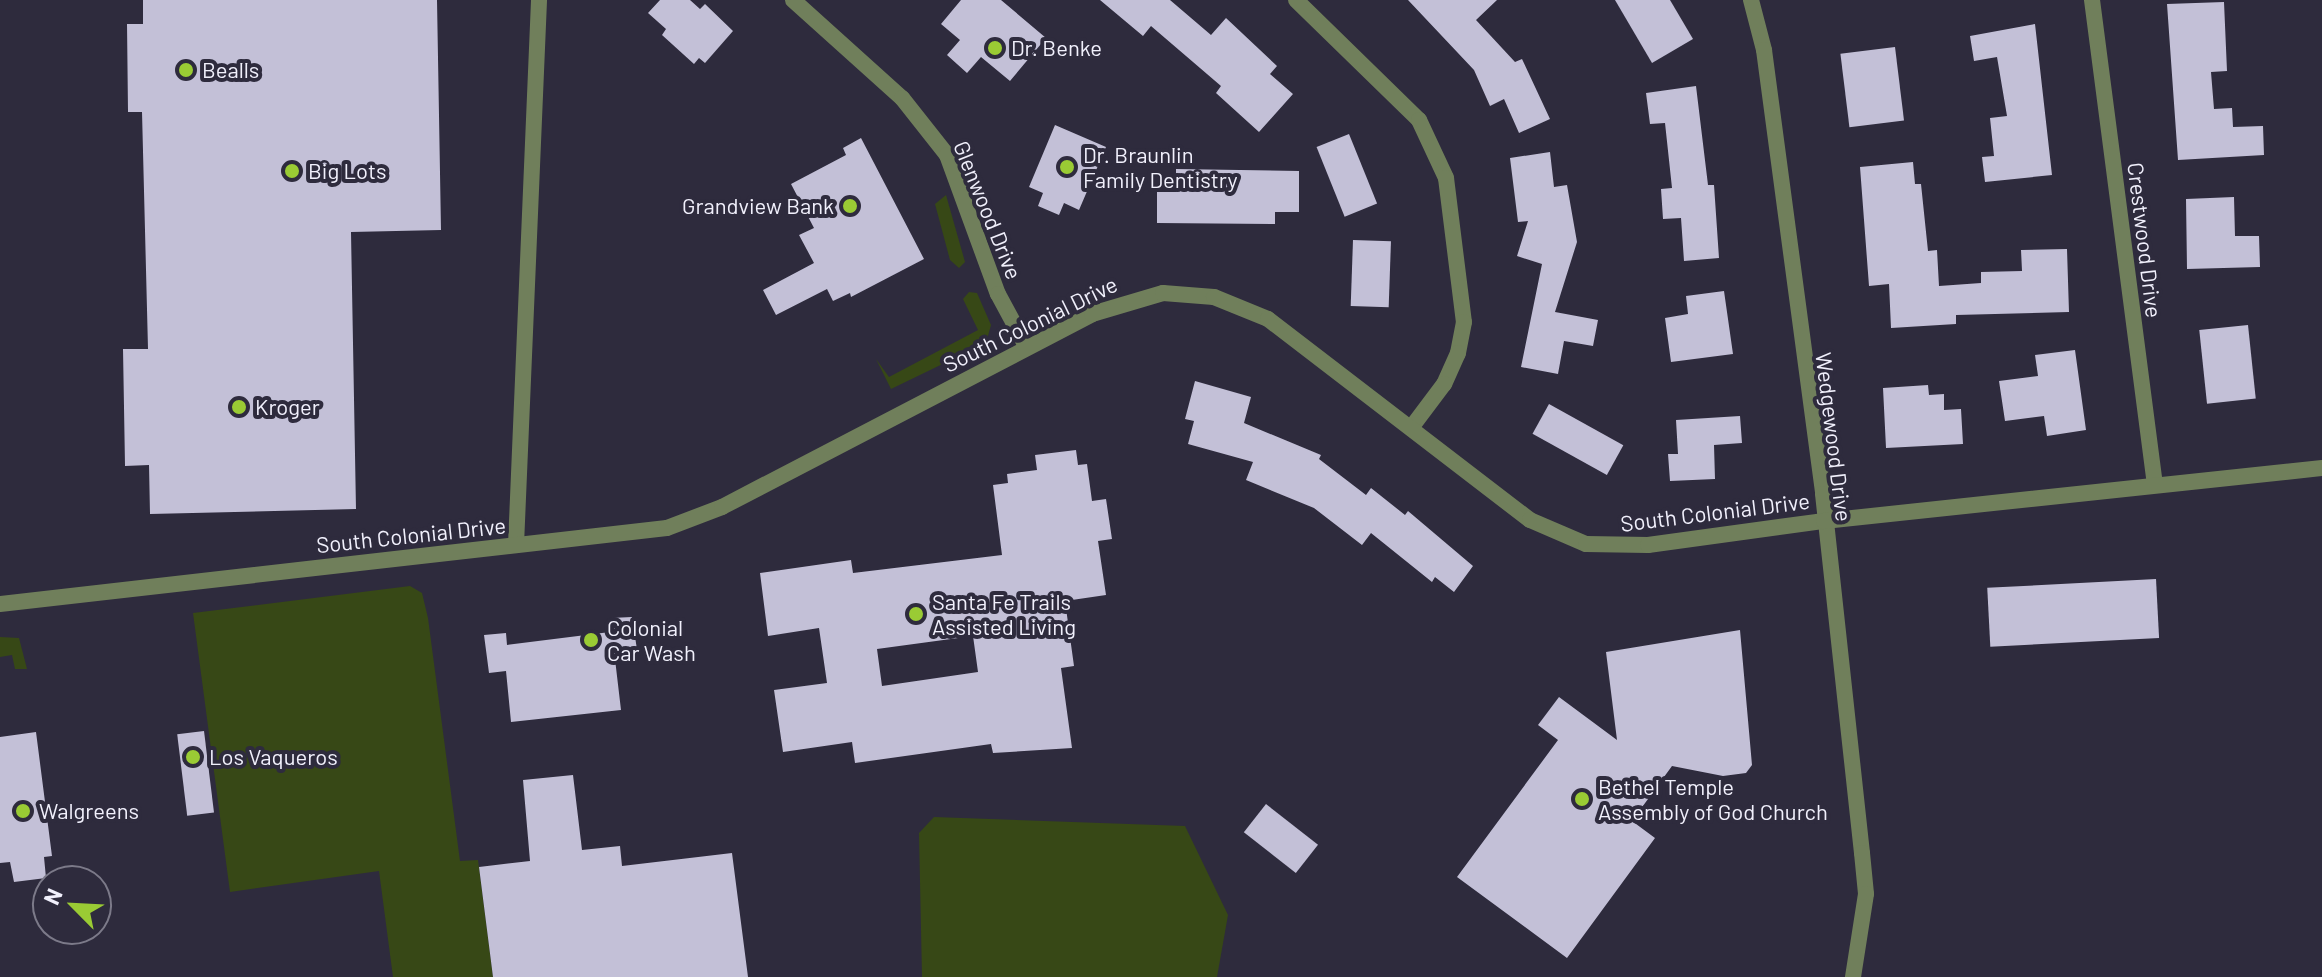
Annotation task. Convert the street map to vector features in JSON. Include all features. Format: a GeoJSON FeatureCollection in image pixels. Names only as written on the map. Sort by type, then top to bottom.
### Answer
{"type":"FeatureCollection","features":[{"type":"Feature","properties":{"kind":"street"},"geometry":{"type":"LineString","coordinates":[[516,545],[539,0]]}},
{"type":"Feature","properties":{"kind":"street","name":"Glenwood Drive"},"geometry":{"type":"LineString","coordinates":[[793,0],[902,98],[947,155],[998,294],[1026,346]]}},
{"type":"Feature","properties":{"kind":"street"},"geometry":{"type":"LineString","coordinates":[[1296,0],[1419,120],[1446,178],[1464,322],[1458,353],[1444,384],[1411,428]]}},
{"type":"Feature","properties":{"kind":"street","name":"Wedgewood Drive"},"geometry":{"type":"LineString","coordinates":[[1751,0],[1764,50],[1824,521],[1866,894],[1853,977]]}},
{"type":"Feature","properties":{"kind":"street","name":"Crestwood Drive"},"geometry":{"type":"LineString","coordinates":[[2092,0],[2155,485]]}},
{"type":"Feature","properties":{"kind":"street","name":"South Colonial Drive"},"geometry":{"type":"LineString","coordinates":[[0,604],[634,534],[687,522],[1026,346],[1138,297],[1214,297],[1268,319],[1530,520],[1586,544],[1648,545],[1824,521],[2322,468]]}},
{"type":"Feature","properties":{"kind":"green space"},"geometry":{"type":"Polygon","coordinates":[[[946,195],[965,262],[959,268],[950,260],[935,204],[946,195]]]}},
{"type":"Feature","properties":{"kind":"green space"},"geometry":{"type":"Polygon","coordinates":[[[969,292],[977,293],[991,325],[986,343],[891,389],[876,359],[889,377],[978,330],[963,299],[969,292]]]}},
{"type":"Feature","properties":{"kind":"green space"},"geometry":{"type":"Polygon","coordinates":[[[410,586],[422,593],[428,618],[460,861],[478,860],[493,977],[393,977],[379,871],[230,892],[193,613],[410,586]]]}},
{"type":"Feature","properties":{"kind":"green space"},"geometry":{"type":"Polygon","coordinates":[[[0,637],[19,638],[27,669],[15,669],[12,655],[0,657],[0,637]]]}},
{"type":"Feature","properties":{"kind":"green space"},"geometry":{"type":"Polygon","coordinates":[[[934,817],[1185,826],[1228,915],[1217,977],[922,977],[919,833],[934,817]]]}},
{"type":"Feature","properties":{"kind":"building"},"geometry":{"type":"Polygon","coordinates":[[[143,0],[437,0],[441,230],[351,232],[356,509],[150,514],[149,465],[125,466],[123,349],[148,349],[142,112],[128,112],[127,24],[143,24],[143,0]]]}},
{"type":"Feature","properties":{"kind":"building"},"geometry":{"type":"Polygon","coordinates":[[[660,0],[690,0],[700,9],[705,4],[733,31],[705,63],[699,58],[694,64],[662,35],[666,29],[648,13],[660,0]]]}},
{"type":"Feature","properties":{"kind":"building","name":"Dr. Benke"},"geometry":{"type":"Polygon","coordinates":[[[961,0],[1001,0],[1046,38],[1010,81],[981,57],[967,73],[947,55],[960,40],[941,24],[961,0]]]}},
{"type":"Feature","properties":{"kind":"building"},"geometry":{"type":"Polygon","coordinates":[[[1100,0],[1170,0],[1211,35],[1226,18],[1277,66],[1270,74],[1293,94],[1259,132],[1216,93],[1221,86],[1151,26],[1143,36],[1100,0]]]}},
{"type":"Feature","properties":{"kind":"building"},"geometry":{"type":"Polygon","coordinates":[[[1408,0],[1497,0],[1476,20],[1515,62],[1522,59],[1550,119],[1519,133],[1504,99],[1490,106],[1474,70],[1408,0]]]}},
{"type":"Feature","properties":{"kind":"building"},"geometry":{"type":"Polygon","coordinates":[[[1615,0],[1670,0],[1693,39],[1652,63],[1615,0]]]}},
{"type":"Feature","properties":{"kind":"building"},"geometry":{"type":"Polygon","coordinates":[[[2224,2],[2227,71],[2211,72],[2214,109],[2232,108],[2233,127],[2263,126],[2264,155],[2178,160],[2167,4],[2224,2]]]}},
{"type":"Feature","properties":{"kind":"building"},"geometry":{"type":"Polygon","coordinates":[[[2035,24],[2052,175],[1985,182],[1982,157],[1994,156],[1990,118],[2007,116],[1997,57],[1974,61],[1970,36],[2035,24]]]}},
{"type":"Feature","properties":{"kind":"building"},"geometry":{"type":"Polygon","coordinates":[[[1895,47],[1904,120],[1849,127],[1840,54],[1895,47]]]}},
{"type":"Feature","properties":{"kind":"building"},"geometry":{"type":"Polygon","coordinates":[[[1696,86],[1708,185],[1714,185],[1719,258],[1684,261],[1681,218],[1663,219],[1661,189],[1672,188],[1665,123],[1650,124],[1646,93],[1696,86]]]}},
{"type":"Feature","properties":{"kind":"building","name":"Dr. Braunlin Family Dentistry"},"geometry":{"type":"Polygon","coordinates":[[[1055,125],[1106,147],[1079,210],[1064,203],[1059,215],[1038,206],[1043,193],[1029,187],[1055,125]]]}},
{"type":"Feature","properties":{"kind":"building"},"geometry":{"type":"Polygon","coordinates":[[[1349,134],[1377,204],[1345,217],[1317,147],[1349,134]]]}},
{"type":"Feature","properties":{"kind":"building","name":"Grandview Bank"},"geometry":{"type":"Polygon","coordinates":[[[861,138],[924,259],[851,297],[850,293],[833,301],[827,289],[776,315],[763,290],[814,263],[799,235],[814,228],[791,184],[846,155],[843,148],[861,138]]]}},
{"type":"Feature","properties":{"kind":"building"},"geometry":{"type":"Polygon","coordinates":[[[1550,152],[1554,187],[1567,185],[1577,242],[1555,312],[1598,320],[1593,346],[1564,341],[1558,374],[1521,367],[1542,264],[1517,256],[1528,221],[1518,222],[1510,158],[1550,152]]]}},
{"type":"Feature","properties":{"kind":"building"},"geometry":{"type":"Polygon","coordinates":[[[1913,162],[1915,184],[1921,184],[1928,251],[1937,250],[1939,286],[1981,283],[1981,272],[2022,271],[2021,250],[2067,249],[2069,312],[1956,315],[1956,324],[1891,328],[1889,284],[1869,286],[1860,167],[1913,162]]]}},
{"type":"Feature","properties":{"kind":"building"},"geometry":{"type":"Polygon","coordinates":[[[1176,169],[1299,171],[1299,212],[1275,212],[1275,224],[1157,223],[1157,192],[1176,192],[1176,169]]]}},
{"type":"Feature","properties":{"kind":"building"},"geometry":{"type":"Polygon","coordinates":[[[2234,197],[2235,236],[2259,236],[2260,267],[2187,269],[2186,199],[2234,197]]]}},
{"type":"Feature","properties":{"kind":"building"},"geometry":{"type":"Polygon","coordinates":[[[1353,240],[1391,241],[1389,307],[1351,306],[1353,240]]]}},
{"type":"Feature","properties":{"kind":"building"},"geometry":{"type":"Polygon","coordinates":[[[1724,291],[1733,354],[1671,362],[1665,318],[1688,314],[1686,296],[1724,291]]]}},
{"type":"Feature","properties":{"kind":"building"},"geometry":{"type":"Polygon","coordinates":[[[2248,325],[2256,399],[2207,404],[2199,330],[2248,325]]]}},
{"type":"Feature","properties":{"kind":"building"},"geometry":{"type":"Polygon","coordinates":[[[2075,350],[2086,430],[2047,436],[2044,416],[2005,421],[1999,381],[2038,376],[2035,355],[2075,350]]]}},
{"type":"Feature","properties":{"kind":"building"},"geometry":{"type":"Polygon","coordinates":[[[1195,381],[1251,397],[1244,423],[1321,455],[1319,459],[1366,495],[1371,488],[1405,515],[1408,511],[1473,566],[1454,592],[1435,577],[1432,582],[1371,533],[1362,545],[1314,508],[1246,480],[1253,462],[1188,444],[1194,421],[1185,419],[1195,381]]]}},
{"type":"Feature","properties":{"kind":"building"},"geometry":{"type":"Polygon","coordinates":[[[1928,385],[1929,395],[1944,394],[1944,410],[1961,409],[1963,444],[1886,448],[1883,388],[1928,385]]]}},
{"type":"Feature","properties":{"kind":"building"},"geometry":{"type":"Polygon","coordinates":[[[1549,404],[1623,445],[1607,475],[1533,434],[1549,404]]]}},
{"type":"Feature","properties":{"kind":"building"},"geometry":{"type":"Polygon","coordinates":[[[1740,416],[1742,443],[1714,445],[1715,479],[1670,481],[1668,454],[1678,454],[1676,420],[1740,416]]]}},
{"type":"Feature","properties":{"kind":"building","name":"Santa Fe Trails Assisted Living"},"geometry":{"type":"Polygon","coordinates":[[[1076,450],[1078,465],[1087,464],[1092,501],[1106,499],[1112,539],[1098,541],[1106,595],[1065,601],[1074,666],[1061,668],[1072,748],[993,753],[991,744],[855,763],[852,742],[783,752],[774,690],[827,683],[819,628],[768,636],[760,573],[851,560],[853,573],[1002,555],[993,485],[1008,483],[1007,474],[1037,470],[1035,455],[1076,450]],[[973,636],[877,649],[882,686],[978,672],[973,636]]]}},
{"type":"Feature","properties":{"kind":"building"},"geometry":{"type":"Polygon","coordinates":[[[2156,579],[2159,638],[1990,647],[1987,588],[2156,579]]]}},
{"type":"Feature","properties":{"kind":"building"},"geometry":{"type":"Polygon","coordinates":[[[632,617],[638,656],[615,659],[621,710],[511,722],[506,671],[489,673],[484,635],[506,633],[507,645],[610,632],[611,618],[632,617]]]}},
{"type":"Feature","properties":{"kind":"building","name":"Bethel Temple Assembly of God Church"},"geometry":{"type":"Polygon","coordinates":[[[1740,630],[1752,765],[1746,773],[1723,776],[1672,766],[1632,821],[1655,838],[1567,958],[1457,877],[1558,740],[1538,725],[1559,697],[1617,740],[1606,652],[1740,630]]]}},
{"type":"Feature","properties":{"kind":"building","name":"Los Vaqueros"},"geometry":{"type":"Polygon","coordinates":[[[204,731],[214,812],[187,816],[177,734],[204,731]]]}},
{"type":"Feature","properties":{"kind":"building","name":"Walgreens"},"geometry":{"type":"Polygon","coordinates":[[[36,732],[52,856],[44,857],[45,865],[32,865],[32,880],[14,882],[10,862],[0,863],[0,737],[36,732]]]}},
{"type":"Feature","properties":{"kind":"building"},"geometry":{"type":"Polygon","coordinates":[[[573,775],[582,850],[620,846],[622,866],[732,853],[748,977],[493,977],[479,867],[530,861],[523,780],[573,775]]]}},
{"type":"Feature","properties":{"kind":"building"},"geometry":{"type":"Polygon","coordinates":[[[1266,804],[1318,845],[1296,873],[1244,832],[1266,804]]]}},
{"type":"Feature","properties":{"kind":"place","name":"Dr. Benke"},"geometry":{"type":"Point","coordinates":[995,48]}},
{"type":"Feature","properties":{"kind":"place","name":"Bealls"},"geometry":{"type":"Point","coordinates":[186,70]}},
{"type":"Feature","properties":{"kind":"place","name":"Dr. Braunlin Family Dentistry"},"geometry":{"type":"Point","coordinates":[1067,167]}},
{"type":"Feature","properties":{"kind":"place","name":"Big Lots"},"geometry":{"type":"Point","coordinates":[292,171]}},
{"type":"Feature","properties":{"kind":"place","name":"Grandview Bank"},"geometry":{"type":"Point","coordinates":[850,206]}},
{"type":"Feature","properties":{"kind":"place","name":"Kroger"},"geometry":{"type":"Point","coordinates":[239,407]}},
{"type":"Feature","properties":{"kind":"place","name":"Santa Fe Trails Assisted Living"},"geometry":{"type":"Point","coordinates":[916,614]}},
{"type":"Feature","properties":{"kind":"place","name":"Colonial Car Wash"},"geometry":{"type":"Point","coordinates":[591,640]}},
{"type":"Feature","properties":{"kind":"place","name":"Los Vaqueros"},"geometry":{"type":"Point","coordinates":[193,757]}},
{"type":"Feature","properties":{"kind":"place","name":"Bethel Temple Assembly of God Church"},"geometry":{"type":"Point","coordinates":[1582,799]}},
{"type":"Feature","properties":{"kind":"place","name":"Walgreens"},"geometry":{"type":"Point","coordinates":[23,811]}}]}
